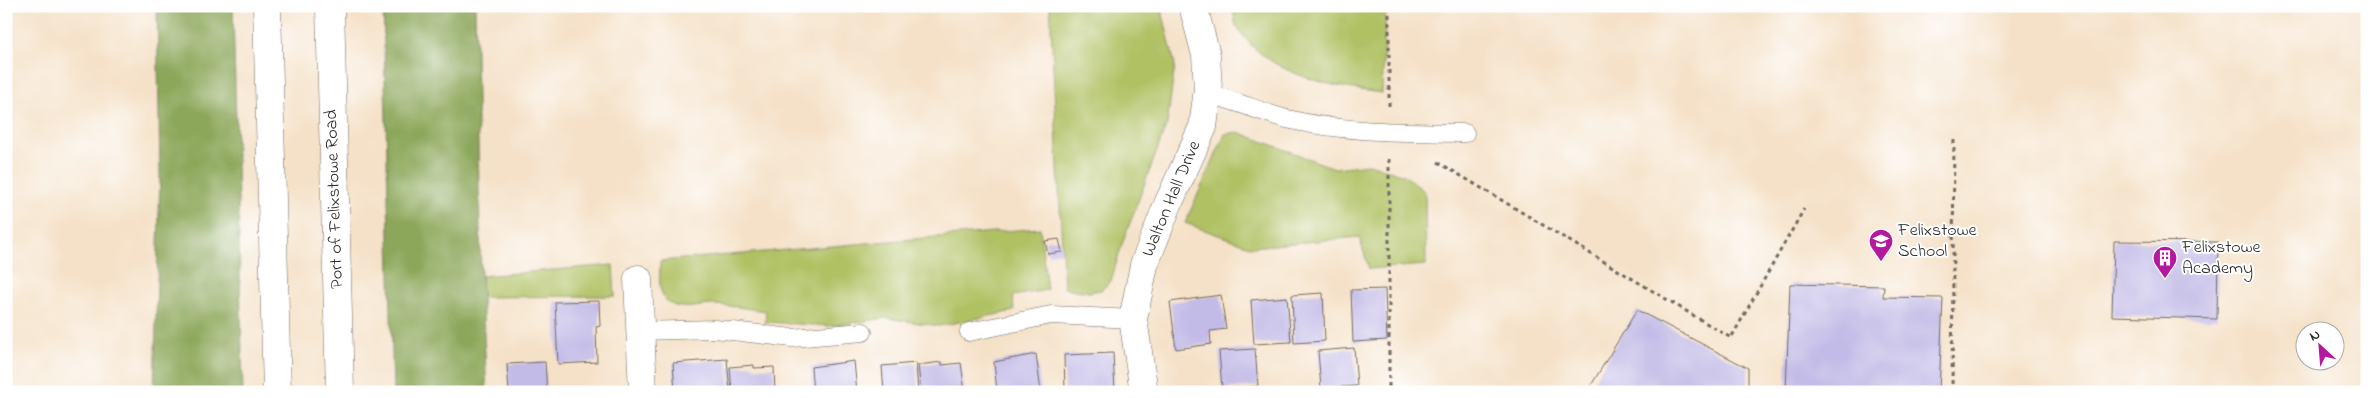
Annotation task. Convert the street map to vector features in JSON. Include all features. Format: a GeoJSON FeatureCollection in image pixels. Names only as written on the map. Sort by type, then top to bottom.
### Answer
{"type":"FeatureCollection","features":[{"type":"Feature","properties":{"kind":"main road"},"geometry":{"type":"LineString","coordinates":[[268,6],[277,392]]}},
{"type":"Feature","properties":{"kind":"main road","name":"Port of Felixstowe Road"},"geometry":{"type":"LineString","coordinates":[[330,6],[340,392]]}},
{"type":"Feature","properties":{"kind":"main road","name":"Walton Hall Drive"},"geometry":{"type":"LineString","coordinates":[[1144,392],[1133,319],[1144,265],[1168,204],[1202,127],[1207,94],[1206,55],[1193,6]]}},
{"type":"Feature","properties":{"kind":"main road"},"geometry":{"type":"LineString","coordinates":[[638,279],[643,392]]}},
{"type":"Feature","properties":{"kind":"lane"},"geometry":{"type":"LineString","coordinates":[[1207,94],[1232,100],[1286,118],[1348,130],[1466,133]]}},
{"type":"Feature","properties":{"kind":"lane"},"geometry":{"type":"LineString","coordinates":[[969,332],[1051,315],[1133,319]]}},
{"type":"Feature","properties":{"kind":"lane"},"geometry":{"type":"LineString","coordinates":[[641,331],[715,329],[792,338],[862,332]]}},
{"type":"Feature","properties":{"kind":"path"},"geometry":{"type":"LineString","coordinates":[[1389,6],[1389,392]]}},
{"type":"Feature","properties":{"kind":"path"},"geometry":{"type":"LineString","coordinates":[[1952,392],[1954,137]]}},
{"type":"Feature","properties":{"kind":"path"},"geometry":{"type":"LineString","coordinates":[[1432,158],[1730,338],[1804,209]]}},
{"type":"Feature","properties":{"kind":"green space"},"geometry":{"type":"Polygon","coordinates":[[[157,6],[233,6],[243,392],[154,392],[160,175],[157,6]]]}},
{"type":"Feature","properties":{"kind":"green space"},"geometry":{"type":"Polygon","coordinates":[[[383,6],[475,6],[481,276],[487,392],[393,392],[383,6]]]}},
{"type":"Feature","properties":{"kind":"green space"},"geometry":{"type":"Polygon","coordinates":[[[1050,6],[1161,6],[1175,65],[1167,124],[1122,244],[1111,281],[1101,290],[1089,292],[1064,288],[1050,6]]]}},
{"type":"Feature","properties":{"kind":"green space"},"geometry":{"type":"Polygon","coordinates":[[[1232,6],[1386,6],[1382,93],[1308,78],[1273,62],[1258,51],[1239,30],[1235,23],[1232,6]]]}},
{"type":"Feature","properties":{"kind":"green space"},"geometry":{"type":"Polygon","coordinates":[[[1238,132],[1334,168],[1369,164],[1404,175],[1425,192],[1426,265],[1369,269],[1359,237],[1252,247],[1185,223],[1225,134],[1238,132]]]}},
{"type":"Feature","properties":{"kind":"green space"},"geometry":{"type":"Polygon","coordinates":[[[1040,228],[1047,290],[1013,296],[1014,311],[939,326],[887,318],[830,326],[765,322],[766,311],[716,305],[680,307],[673,305],[667,302],[660,288],[660,261],[1040,228]]]}},
{"type":"Feature","properties":{"kind":"green space"},"geometry":{"type":"Polygon","coordinates":[[[613,265],[615,296],[482,297],[481,276],[613,265]]]}},
{"type":"Feature","properties":{"kind":"building"},"geometry":{"type":"Polygon","coordinates":[[[1059,239],[1062,252],[1048,254],[1045,241],[1059,239]]]}},
{"type":"Feature","properties":{"kind":"building","name":"Felixstowe Academy"},"geometry":{"type":"Polygon","coordinates":[[[2114,241],[2218,242],[2217,319],[2112,316],[2114,241]]]}},
{"type":"Feature","properties":{"kind":"building","name":"Felixstowe School"},"geometry":{"type":"Polygon","coordinates":[[[1790,284],[1884,286],[1883,297],[1943,298],[1939,392],[1786,392],[1790,284]]]}},
{"type":"Feature","properties":{"kind":"building"},"geometry":{"type":"Polygon","coordinates":[[[1385,289],[1387,340],[1353,342],[1351,290],[1385,289]]]}},
{"type":"Feature","properties":{"kind":"building"},"geometry":{"type":"Polygon","coordinates":[[[1323,293],[1325,341],[1294,343],[1292,295],[1323,293]]]}},
{"type":"Feature","properties":{"kind":"building"},"geometry":{"type":"Polygon","coordinates":[[[1221,295],[1226,329],[1210,331],[1211,344],[1176,349],[1170,302],[1221,295]]]}},
{"type":"Feature","properties":{"kind":"building"},"geometry":{"type":"Polygon","coordinates":[[[1287,297],[1291,342],[1254,344],[1251,300],[1287,297]]]}},
{"type":"Feature","properties":{"kind":"building"},"geometry":{"type":"Polygon","coordinates":[[[599,301],[600,326],[596,327],[597,362],[558,364],[555,302],[599,301]]]}},
{"type":"Feature","properties":{"kind":"building"},"geometry":{"type":"Polygon","coordinates":[[[1637,310],[1748,368],[1748,392],[1598,392],[1590,387],[1637,310]]]}},
{"type":"Feature","properties":{"kind":"building"},"geometry":{"type":"Polygon","coordinates":[[[1354,348],[1357,386],[1321,388],[1318,351],[1354,348]]]}},
{"type":"Feature","properties":{"kind":"building"},"geometry":{"type":"Polygon","coordinates":[[[1255,349],[1258,386],[1222,389],[1219,351],[1255,349]]]}},
{"type":"Feature","properties":{"kind":"building"},"geometry":{"type":"Polygon","coordinates":[[[1113,353],[1115,392],[1065,391],[1064,355],[1113,353]]]}},
{"type":"Feature","properties":{"kind":"building"},"geometry":{"type":"Polygon","coordinates":[[[1036,354],[1041,392],[997,392],[994,362],[1036,354]]]}},
{"type":"Feature","properties":{"kind":"building"},"geometry":{"type":"Polygon","coordinates":[[[727,359],[730,392],[675,392],[673,363],[727,359]]]}},
{"type":"Feature","properties":{"kind":"building"},"geometry":{"type":"Polygon","coordinates":[[[854,361],[857,392],[813,392],[811,367],[854,361]]]}},
{"type":"Feature","properties":{"kind":"building"},"geometry":{"type":"Polygon","coordinates":[[[545,362],[547,392],[509,392],[507,364],[545,362]]]}},
{"type":"Feature","properties":{"kind":"building"},"geometry":{"type":"Polygon","coordinates":[[[942,362],[942,365],[961,363],[965,392],[921,392],[918,365],[942,362]]]}},
{"type":"Feature","properties":{"kind":"building"},"geometry":{"type":"Polygon","coordinates":[[[916,363],[918,392],[884,392],[882,366],[916,363]]]}},
{"type":"Feature","properties":{"kind":"building"},"geometry":{"type":"Polygon","coordinates":[[[754,365],[754,368],[774,367],[775,392],[732,392],[730,367],[754,365]]]}},
{"type":"Feature","properties":{"kind":"place","name":"Felixstowe School"},"geometry":{"type":"Point","coordinates":[1881,262]}},
{"type":"Feature","properties":{"kind":"place","name":"Felixstowe Academy"},"geometry":{"type":"Point","coordinates":[2165,279]}}]}
